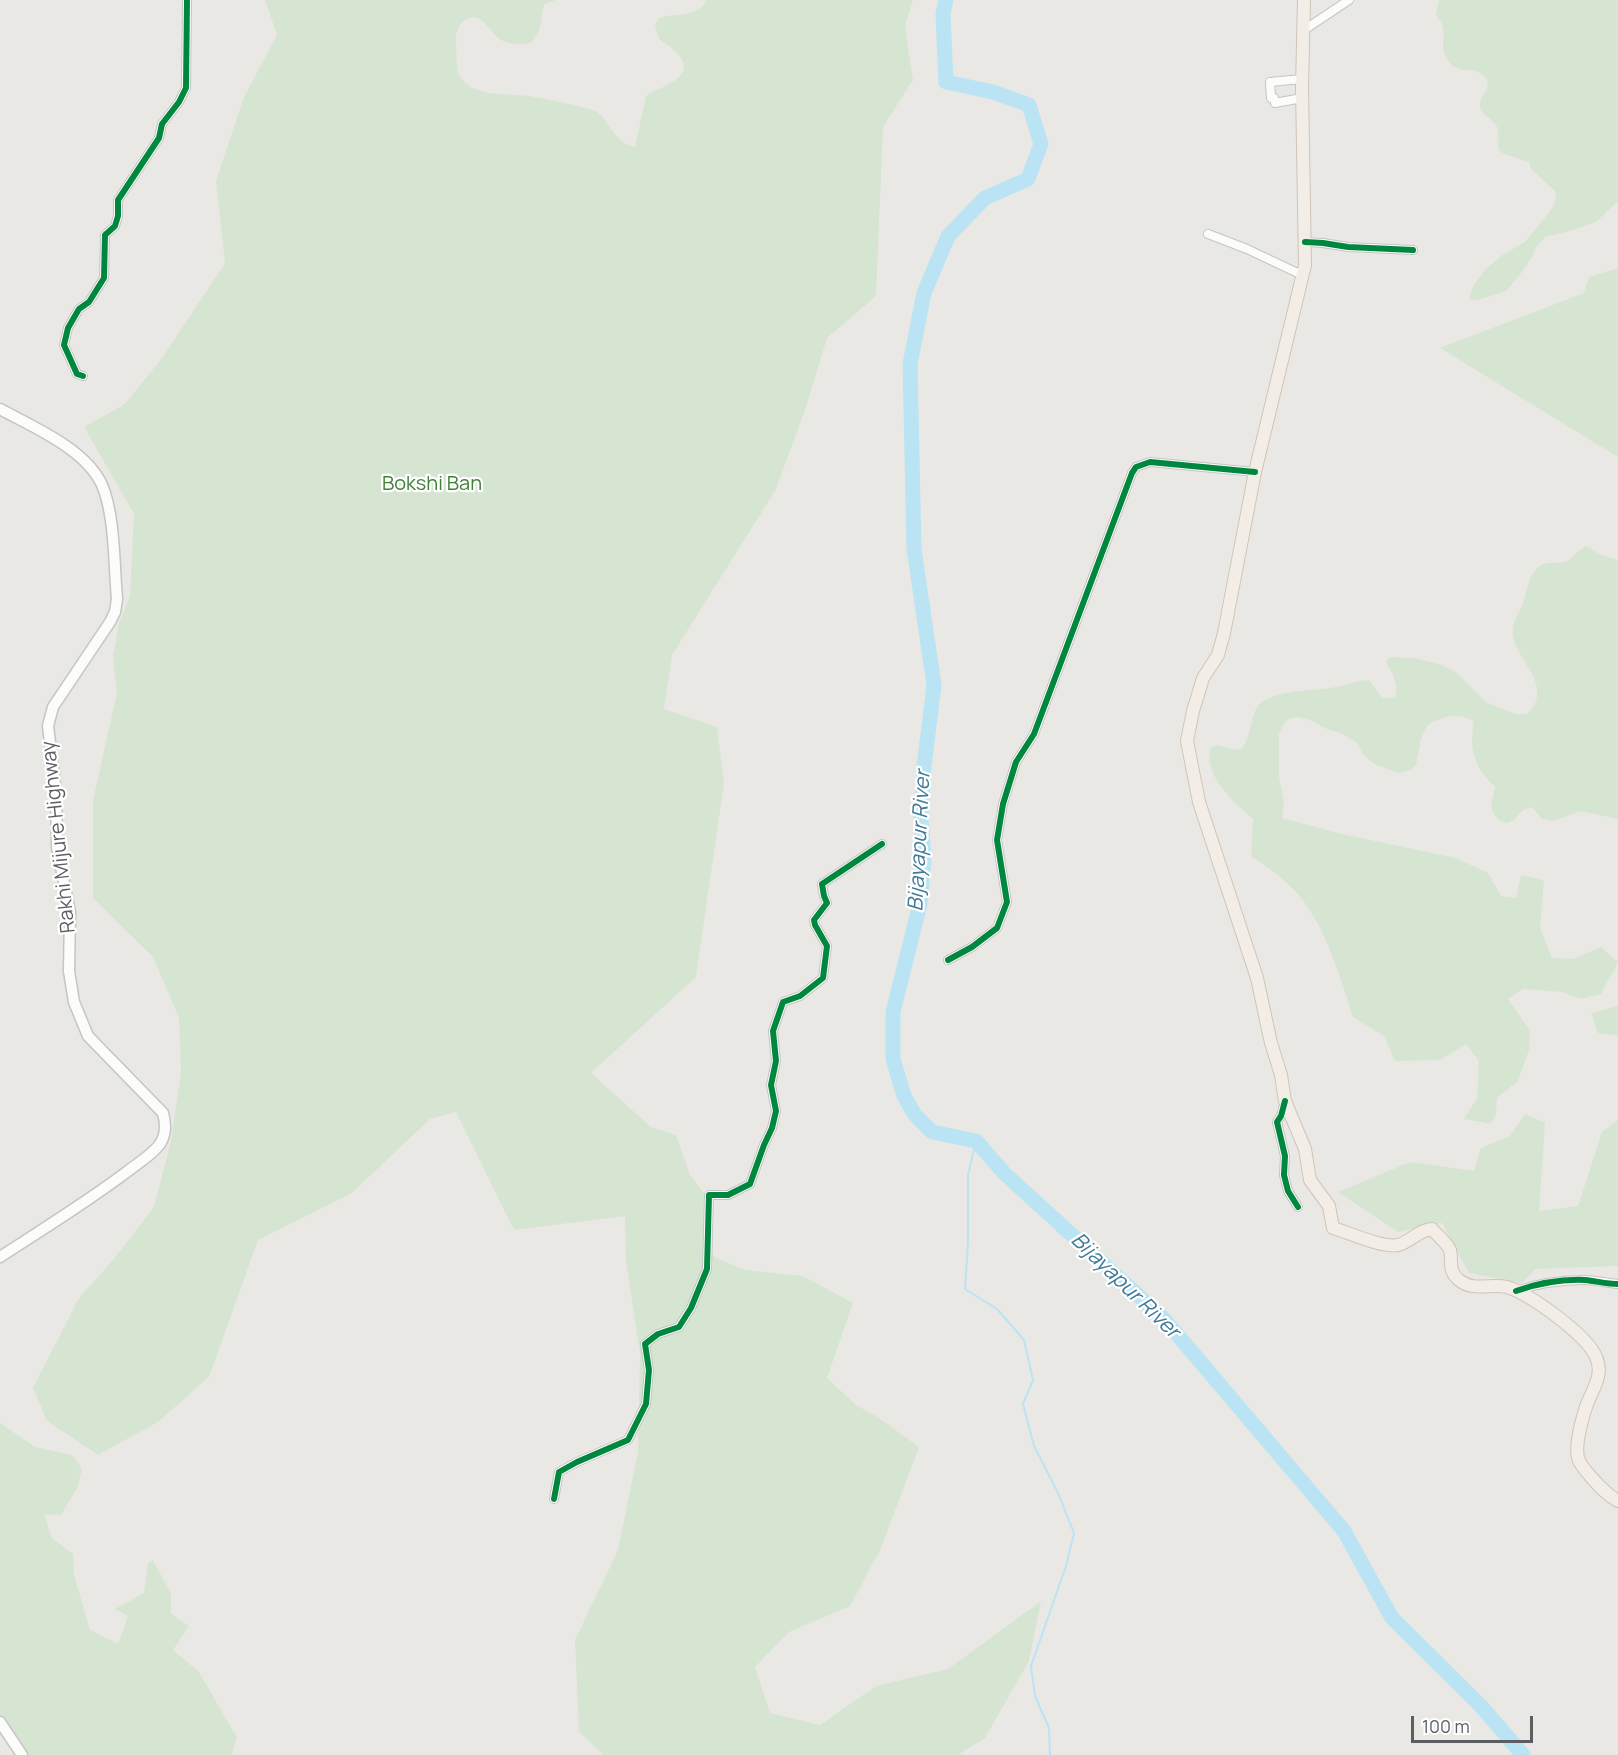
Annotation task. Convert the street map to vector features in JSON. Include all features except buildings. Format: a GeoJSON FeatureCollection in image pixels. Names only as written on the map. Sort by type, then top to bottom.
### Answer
{"type":"FeatureCollection","features":[{"type":"Feature","properties":{"kind":"main road"},"geometry":{"type":"LineString","coordinates":[[1304,0],[1302,98],[1305,265],[1255,472],[1224,633],[1218,655],[1203,678],[1187,741],[1199,802],[1257,978],[1286,1101],[1305,1149],[1310,1180],[1329,1206],[1334,1228],[1380,1243],[1397,1245],[1421,1230],[1432,1229],[1450,1250],[1450,1264],[1460,1281],[1478,1286],[1499,1286],[1516,1291],[1546,1308],[1578,1334],[1594,1352],[1598,1360],[1599,1376],[1587,1406],[1579,1440],[1578,1457],[1584,1469],[1600,1487],[1618,1501]]}},
{"type":"Feature","properties":{"kind":"main road","name":"Rakhi Mijure Highway"},"geometry":{"type":"LineString","coordinates":[[0,409],[56,440],[83,460],[101,483],[107,500],[117,599],[115,612],[53,707],[48,726],[56,792],[57,847],[70,912],[69,971],[74,1002],[88,1036],[163,1113],[166,1123],[160,1144],[148,1155],[111,1184],[0,1257]]}},
{"type":"Feature","properties":{"kind":"main road"},"geometry":{"type":"LineString","coordinates":[[0,1722],[22,1755]]}},
{"type":"Feature","properties":{"kind":"street"},"geometry":{"type":"LineString","coordinates":[[83,376],[77,374],[64,345],[68,328],[79,309],[89,302],[104,278],[105,235],[115,226],[118,216],[118,200],[159,138],[162,124],[179,102],[186,88],[187,0]]}},
{"type":"Feature","properties":{"kind":"street"},"geometry":{"type":"LineString","coordinates":[[1304,30],[1349,0]]}},
{"type":"Feature","properties":{"kind":"street"},"geometry":{"type":"LineString","coordinates":[[1302,79],[1270,82],[1271,98],[1274,98],[1275,103],[1302,98]]}},
{"type":"Feature","properties":{"kind":"street"},"geometry":{"type":"LineString","coordinates":[[1208,234],[1247,249],[1302,275]]}},
{"type":"Feature","properties":{"kind":"street"},"geometry":{"type":"LineString","coordinates":[[1305,242],[1348,247],[1413,250]]}},
{"type":"Feature","properties":{"kind":"street"},"geometry":{"type":"LineString","coordinates":[[948,960],[972,947],[997,928],[1007,902],[997,840],[1016,762],[1034,734],[1127,483],[1136,467],[1150,462],[1255,472]]}},
{"type":"Feature","properties":{"kind":"street"},"geometry":{"type":"LineString","coordinates":[[554,1498],[560,1472],[577,1462],[628,1440],[646,1404],[649,1370],[645,1344],[658,1334],[679,1327],[691,1308],[707,1269],[709,1195],[728,1195],[750,1184],[772,1128],[776,1112],[771,1085],[776,1061],[773,1031],[783,1002],[800,996],[823,978],[827,946],[814,925],[814,920],[827,903],[822,884],[882,844]]}},
{"type":"Feature","properties":{"kind":"street"},"geometry":{"type":"LineString","coordinates":[[1286,1101],[1277,1122],[1285,1156],[1284,1175],[1288,1191],[1298,1207]]}},
{"type":"Feature","properties":{"kind":"street"},"geometry":{"type":"LineString","coordinates":[[1516,1291],[1539,1283],[1554,1281],[1584,1280],[1618,1284]]}},
{"type":"Feature","properties":{"kind":"green space","name":"Bokshi Ban"},"geometry":{"type":"Polygon","coordinates":[[[265,0],[556,0],[544,4],[540,28],[532,42],[529,43],[505,42],[479,19],[469,18],[462,22],[456,37],[458,72],[470,86],[489,93],[528,96],[596,111],[617,137],[635,147],[646,96],[674,81],[684,69],[684,63],[675,51],[659,39],[655,25],[659,18],[698,10],[706,0],[913,0],[905,26],[913,80],[883,127],[876,296],[827,338],[804,413],[775,491],[672,655],[664,709],[717,727],[724,783],[696,977],[591,1073],[651,1127],[676,1135],[690,1175],[704,1193],[708,1237],[714,1257],[745,1270],[803,1276],[853,1303],[827,1378],[856,1405],[879,1418],[919,1447],[881,1548],[850,1606],[789,1632],[755,1667],[770,1713],[820,1725],[876,1686],[948,1669],[1041,1601],[1029,1661],[985,1738],[958,1755],[604,1755],[579,1732],[575,1640],[618,1550],[638,1452],[640,1353],[626,1261],[625,1216],[514,1230],[456,1112],[430,1119],[352,1193],[258,1240],[209,1377],[158,1422],[98,1455],[47,1421],[33,1388],[79,1298],[113,1260],[154,1207],[171,1141],[181,1072],[179,1018],[153,957],[93,898],[93,800],[117,693],[113,657],[119,623],[130,596],[134,514],[84,427],[125,404],[162,358],[225,263],[216,181],[244,97],[277,35],[265,0]]]}},
{"type":"Feature","properties":{"kind":"green space"},"geometry":{"type":"Polygon","coordinates":[[[1439,0],[1618,0],[1618,201],[1596,222],[1545,237],[1506,291],[1475,301],[1469,299],[1473,286],[1486,269],[1501,256],[1525,242],[1551,210],[1556,198],[1555,191],[1531,169],[1529,162],[1504,154],[1499,150],[1497,127],[1484,114],[1480,105],[1488,83],[1487,79],[1479,73],[1458,69],[1449,62],[1444,52],[1443,27],[1436,15],[1439,0]]]}},
{"type":"Feature","properties":{"kind":"green space"},"geometry":{"type":"Polygon","coordinates":[[[1618,268],[1618,457],[1440,348],[1584,293],[1589,277],[1618,268]]]}},
{"type":"Feature","properties":{"kind":"green space"},"geometry":{"type":"Polygon","coordinates":[[[1586,546],[1602,555],[1618,560],[1618,819],[1580,811],[1555,821],[1542,819],[1532,807],[1523,810],[1514,820],[1507,823],[1500,821],[1492,812],[1491,805],[1495,787],[1482,772],[1476,760],[1472,747],[1473,721],[1468,718],[1456,716],[1444,718],[1427,726],[1421,739],[1416,765],[1411,770],[1398,773],[1374,764],[1364,755],[1357,743],[1341,733],[1310,720],[1290,718],[1285,722],[1279,734],[1279,776],[1284,803],[1282,818],[1342,834],[1456,858],[1488,873],[1501,896],[1516,898],[1521,875],[1544,880],[1540,928],[1552,958],[1574,959],[1601,947],[1618,962],[1601,994],[1581,999],[1562,992],[1523,989],[1508,999],[1530,1031],[1529,1050],[1518,1081],[1497,1098],[1496,1115],[1491,1124],[1464,1119],[1477,1098],[1479,1061],[1466,1044],[1440,1060],[1395,1061],[1384,1036],[1353,1017],[1331,953],[1308,907],[1287,883],[1251,856],[1253,819],[1229,797],[1216,779],[1209,759],[1210,749],[1216,745],[1235,750],[1242,748],[1258,706],[1273,696],[1333,688],[1369,680],[1382,698],[1395,698],[1396,684],[1386,662],[1389,657],[1414,658],[1439,664],[1456,672],[1490,704],[1516,714],[1528,714],[1535,703],[1536,683],[1516,645],[1513,635],[1515,621],[1535,570],[1546,563],[1565,562],[1586,546]]]}},
{"type":"Feature","properties":{"kind":"green space"},"geometry":{"type":"Polygon","coordinates":[[[1618,1006],[1618,1035],[1598,1033],[1591,1013],[1618,1006]]]}},
{"type":"Feature","properties":{"kind":"green space"},"geometry":{"type":"Polygon","coordinates":[[[1525,1114],[1545,1123],[1539,1211],[1578,1206],[1602,1132],[1618,1120],[1618,1266],[1535,1269],[1522,1283],[1469,1273],[1442,1223],[1398,1232],[1338,1192],[1410,1162],[1474,1171],[1481,1148],[1510,1136],[1525,1114]]]}},
{"type":"Feature","properties":{"kind":"green space"},"geometry":{"type":"Polygon","coordinates":[[[0,1423],[35,1447],[72,1455],[82,1469],[77,1488],[61,1515],[44,1514],[52,1538],[73,1554],[74,1575],[90,1630],[118,1644],[128,1616],[115,1609],[144,1593],[148,1563],[153,1560],[171,1594],[171,1613],[189,1626],[173,1650],[199,1672],[237,1738],[231,1755],[26,1755],[0,1715],[0,1423]]]}},
{"type":"Feature","properties":{"kind":"waterway","name":"Bijayapur River"},"geometry":{"type":"LineString","coordinates":[[946,0],[943,14],[946,82],[993,92],[1029,105],[1041,144],[1028,179],[985,198],[948,236],[924,293],[910,364],[914,549],[934,685],[924,766],[921,818],[924,859],[920,904],[893,1012],[893,1059],[904,1096],[915,1115],[932,1132],[976,1141],[1004,1173],[1164,1319],[1344,1531],[1392,1618],[1480,1705],[1523,1755]]}},
{"type":"Feature","properties":{"kind":"waterway"},"geometry":{"type":"LineString","coordinates":[[976,1141],[968,1175],[965,1289],[997,1309],[1024,1340],[1033,1380],[1023,1404],[1034,1446],[1058,1493],[1074,1533],[1066,1566],[1031,1666],[1035,1696],[1049,1728],[1050,1755]]}},
{"type":"Feature","properties":{"kind":"cycle path"},"geometry":{"type":"LineString","coordinates":[[83,376],[77,374],[64,345],[68,328],[79,309],[89,302],[104,278],[105,235],[115,226],[118,216],[118,200],[159,138],[162,124],[179,102],[186,88],[187,0]]}},
{"type":"Feature","properties":{"kind":"cycle path"},"geometry":{"type":"LineString","coordinates":[[1305,242],[1348,247],[1413,250]]}},
{"type":"Feature","properties":{"kind":"cycle path"},"geometry":{"type":"LineString","coordinates":[[948,960],[972,947],[997,928],[1007,902],[997,840],[1003,804],[1016,762],[1034,734],[1132,473],[1136,467],[1150,462],[1255,472]]}},
{"type":"Feature","properties":{"kind":"cycle path"},"geometry":{"type":"LineString","coordinates":[[554,1499],[559,1472],[628,1440],[646,1404],[649,1370],[645,1344],[658,1334],[679,1327],[691,1308],[707,1269],[709,1195],[728,1195],[750,1184],[772,1128],[776,1111],[771,1085],[776,1061],[773,1031],[783,1002],[800,996],[823,978],[827,946],[814,920],[827,903],[822,884],[882,844]]}},
{"type":"Feature","properties":{"kind":"cycle path"},"geometry":{"type":"LineString","coordinates":[[1285,1101],[1277,1122],[1285,1156],[1284,1175],[1288,1191],[1298,1207]]}},
{"type":"Feature","properties":{"kind":"cycle path"},"geometry":{"type":"LineString","coordinates":[[1516,1291],[1567,1280],[1618,1284]]}}]}
